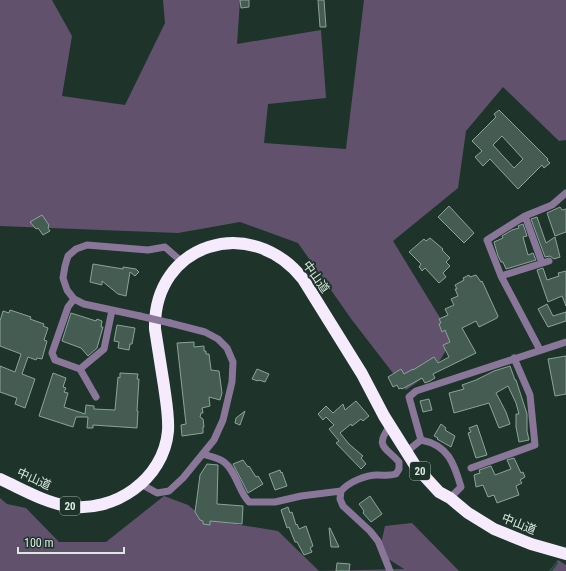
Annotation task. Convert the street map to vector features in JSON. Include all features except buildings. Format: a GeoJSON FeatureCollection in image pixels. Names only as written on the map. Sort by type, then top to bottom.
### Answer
{"type":"FeatureCollection","features":[{"type":"Feature","properties":{"kind":"highway","name":"中山道"},"geometry":{"type":"LineString","coordinates":[[0,479],[46,500],[76,507],[88,507],[107,503],[120,498],[141,484],[161,457],[168,433],[168,409],[155,329],[155,316],[159,296],[164,284],[182,262],[203,248],[236,242],[262,247],[280,256],[296,270],[309,287],[362,374],[406,452],[416,467],[439,492],[450,498],[468,513],[494,529],[531,544],[566,554]]}},
{"type":"Feature","properties":{"kind":"street"},"geometry":{"type":"LineString","coordinates":[[540,350],[501,276],[487,240],[526,216],[552,205],[566,193]]}},
{"type":"Feature","properties":{"kind":"street"},"geometry":{"type":"LineString","coordinates":[[501,276],[545,262],[526,216]]}},
{"type":"Feature","properties":{"kind":"street"},"geometry":{"type":"LineString","coordinates":[[141,484],[156,493],[169,491],[183,478],[214,440],[223,420],[232,382],[233,362],[227,348],[218,339],[205,332],[84,304],[74,299],[67,290],[63,278],[65,266],[68,256],[76,249],[87,246],[148,250],[166,247],[182,262]]}},
{"type":"Feature","properties":{"kind":"street"},"geometry":{"type":"LineString","coordinates":[[74,299],[68,307],[52,353],[55,360],[80,369],[96,397]]}},
{"type":"Feature","properties":{"kind":"street"},"geometry":{"type":"LineString","coordinates":[[80,369],[104,349],[112,310]]}},
{"type":"Feature","properties":{"kind":"street"},"geometry":{"type":"LineString","coordinates":[[421,440],[409,397],[416,391],[566,342]]}},
{"type":"Feature","properties":{"kind":"street"},"geometry":{"type":"LineString","coordinates":[[471,468],[535,445],[530,396],[514,358]]}},
{"type":"Feature","properties":{"kind":"street"},"geometry":{"type":"LineString","coordinates":[[390,426],[383,436],[382,442],[385,449],[399,462],[399,469],[396,474],[366,477],[346,485],[341,491],[340,499],[343,506],[370,531],[378,541],[390,571]]}},
{"type":"Feature","properties":{"kind":"street"},"geometry":{"type":"LineString","coordinates":[[406,452],[421,440],[432,442],[443,449],[450,458],[456,470],[461,488],[450,498]]}},
{"type":"Feature","properties":{"kind":"street"},"geometry":{"type":"LineString","coordinates":[[203,454],[224,462],[232,472],[249,502],[275,502],[341,491]]}},
{"type":"Feature","properties":{"kind":"shaded area"},"geometry":{"type":"Polygon","coordinates":[[[0,0],[52,0],[72,36],[62,96],[125,105],[165,23],[163,0],[240,0],[237,44],[321,30],[326,98],[268,104],[264,143],[346,149],[364,0],[566,0],[566,140],[559,141],[503,87],[466,131],[458,188],[393,241],[453,339],[434,370],[406,390],[352,320],[298,243],[240,222],[178,233],[0,226],[0,0]]]}},
{"type":"Feature","properties":{"kind":"shaded area"},"geometry":{"type":"Polygon","coordinates":[[[164,496],[188,505],[205,519],[278,531],[319,571],[0,571],[0,498],[7,504],[26,508],[59,542],[106,542],[164,496]]]}},
{"type":"Feature","properties":{"kind":"shaded area"},"geometry":{"type":"Polygon","coordinates":[[[412,523],[459,571],[319,571],[404,569],[379,553],[385,526],[412,523]]]}},
{"type":"Feature","properties":{"kind":"shaded area"},"geometry":{"type":"Polygon","coordinates":[[[558,560],[566,565],[566,571],[549,571],[558,560]]]}},
{"type":"Feature","properties":{"kind":"waterway"},"geometry":{"type":"LineString","coordinates":[[551,571],[557,563]]}}]}
